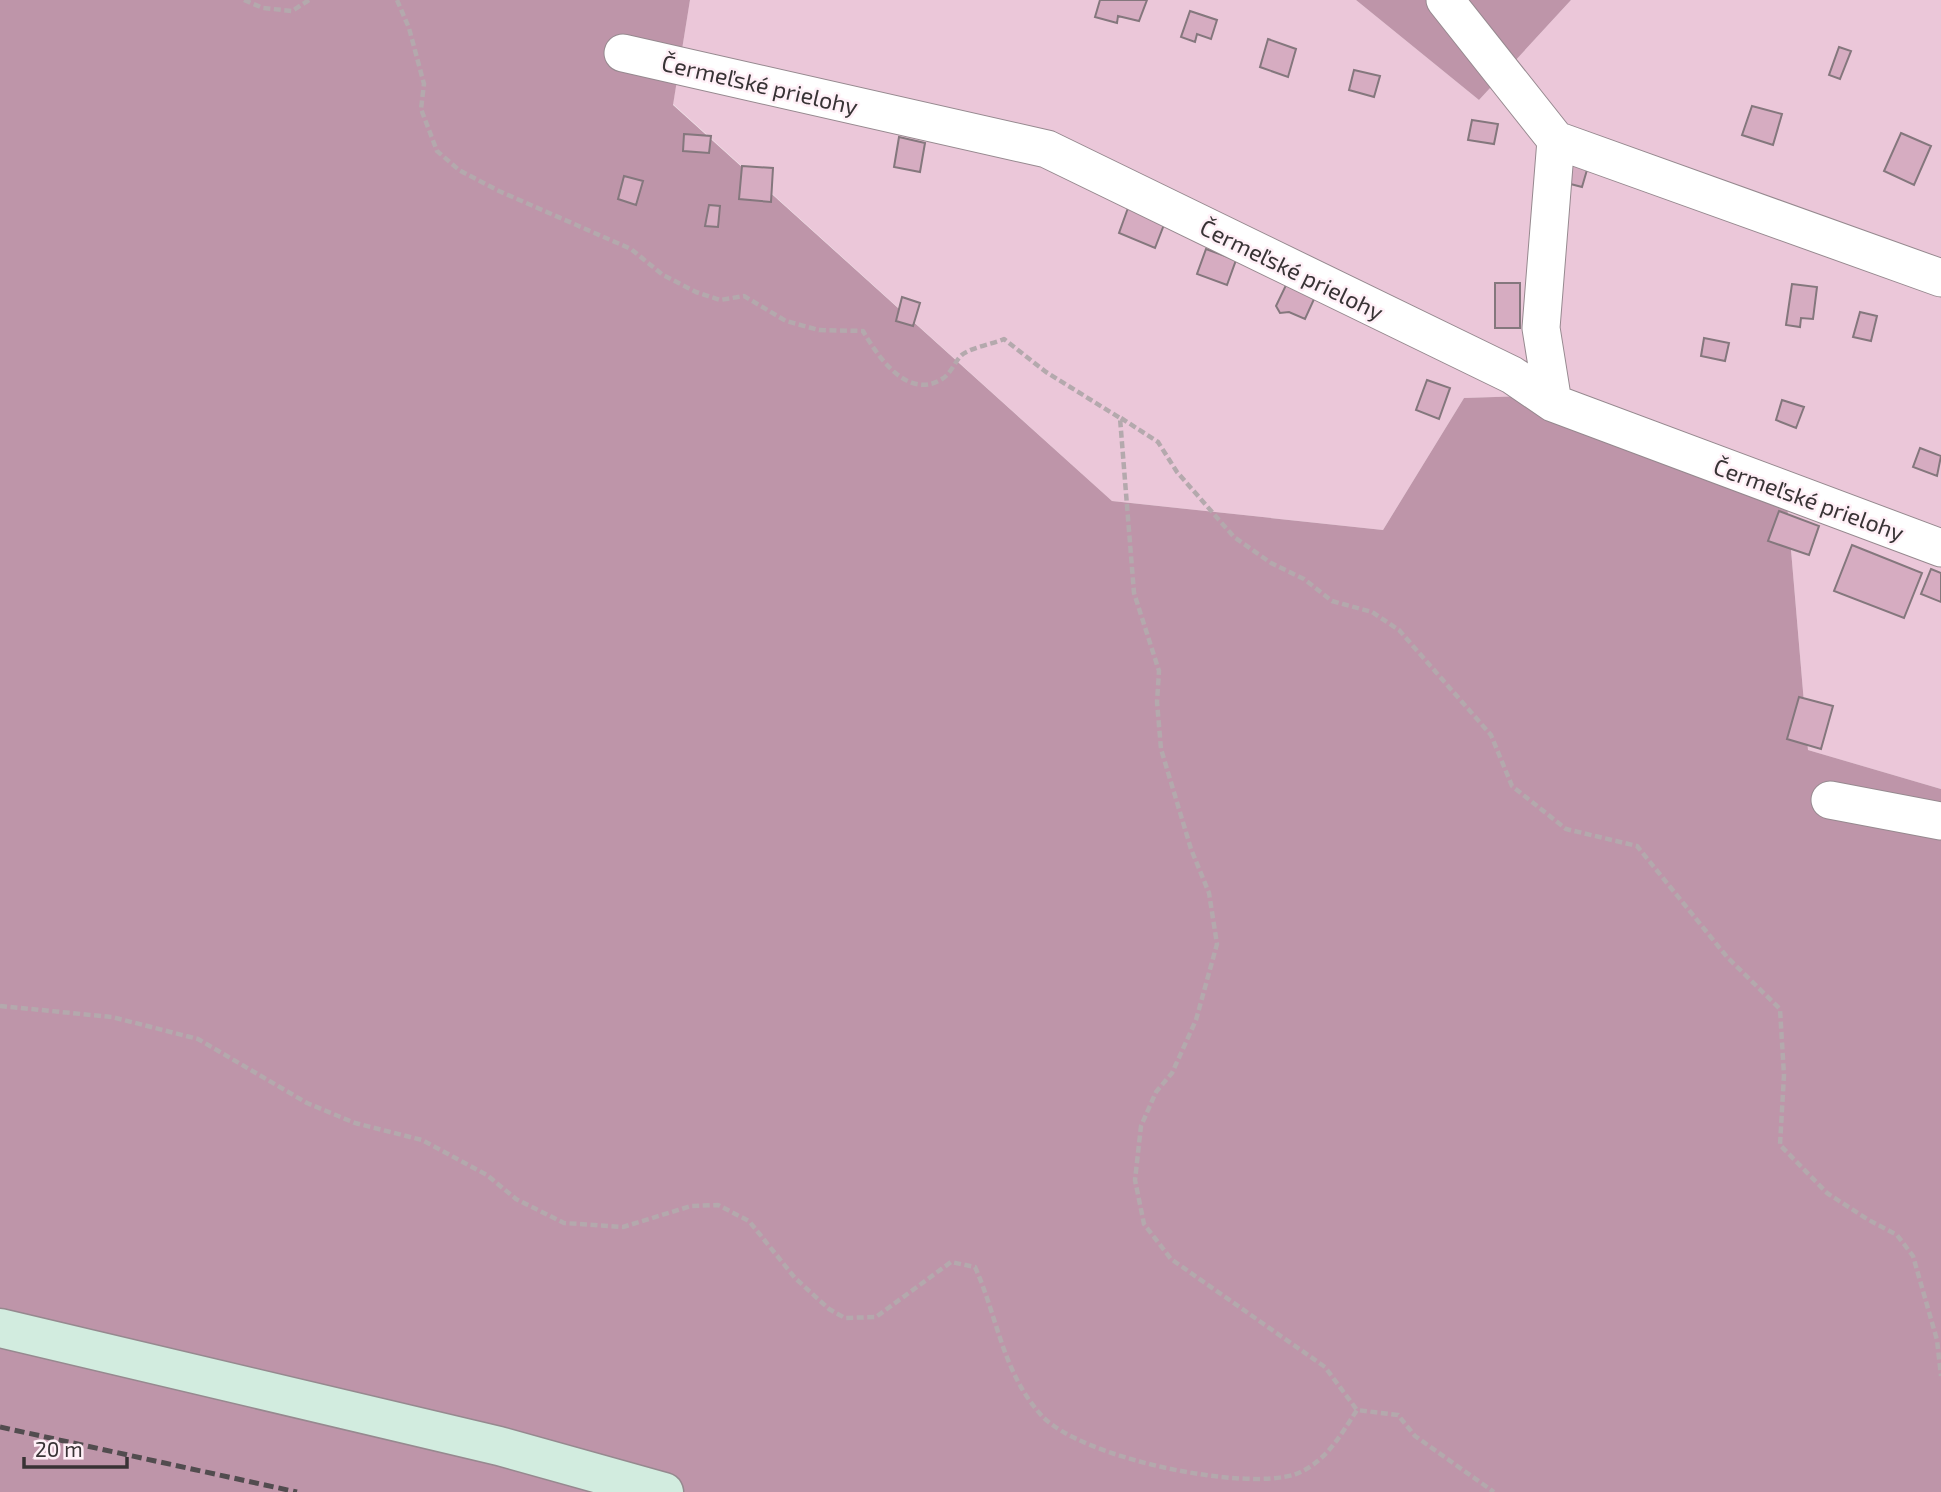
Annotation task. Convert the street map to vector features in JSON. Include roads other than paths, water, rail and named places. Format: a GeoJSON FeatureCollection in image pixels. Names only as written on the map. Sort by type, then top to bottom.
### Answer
{"type":"FeatureCollection","features":[{"type":"Feature","properties":{"kind":"main road"},"geometry":{"type":"LineString","coordinates":[[0,1328],[499,1446],[664,1492]]}},
{"type":"Feature","properties":{"kind":"street"},"geometry":{"type":"LineString","coordinates":[[1445,0],[1556,139],[1941,278]]}},
{"type":"Feature","properties":{"kind":"street","name":"Čermeľské prielohy"},"geometry":{"type":"LineString","coordinates":[[623,52],[1047,149],[1512,375],[1553,403],[1941,548]]}},
{"type":"Feature","properties":{"kind":"street"},"geometry":{"type":"LineString","coordinates":[[1553,403],[1541,328],[1556,139]]}},
{"type":"Feature","properties":{"kind":"street"},"geometry":{"type":"LineString","coordinates":[[1830,800],[1941,821]]}},
{"type":"Feature","properties":{"kind":"railway"},"geometry":{"type":"LineString","coordinates":[[0,1427],[297,1492]]}}]}
